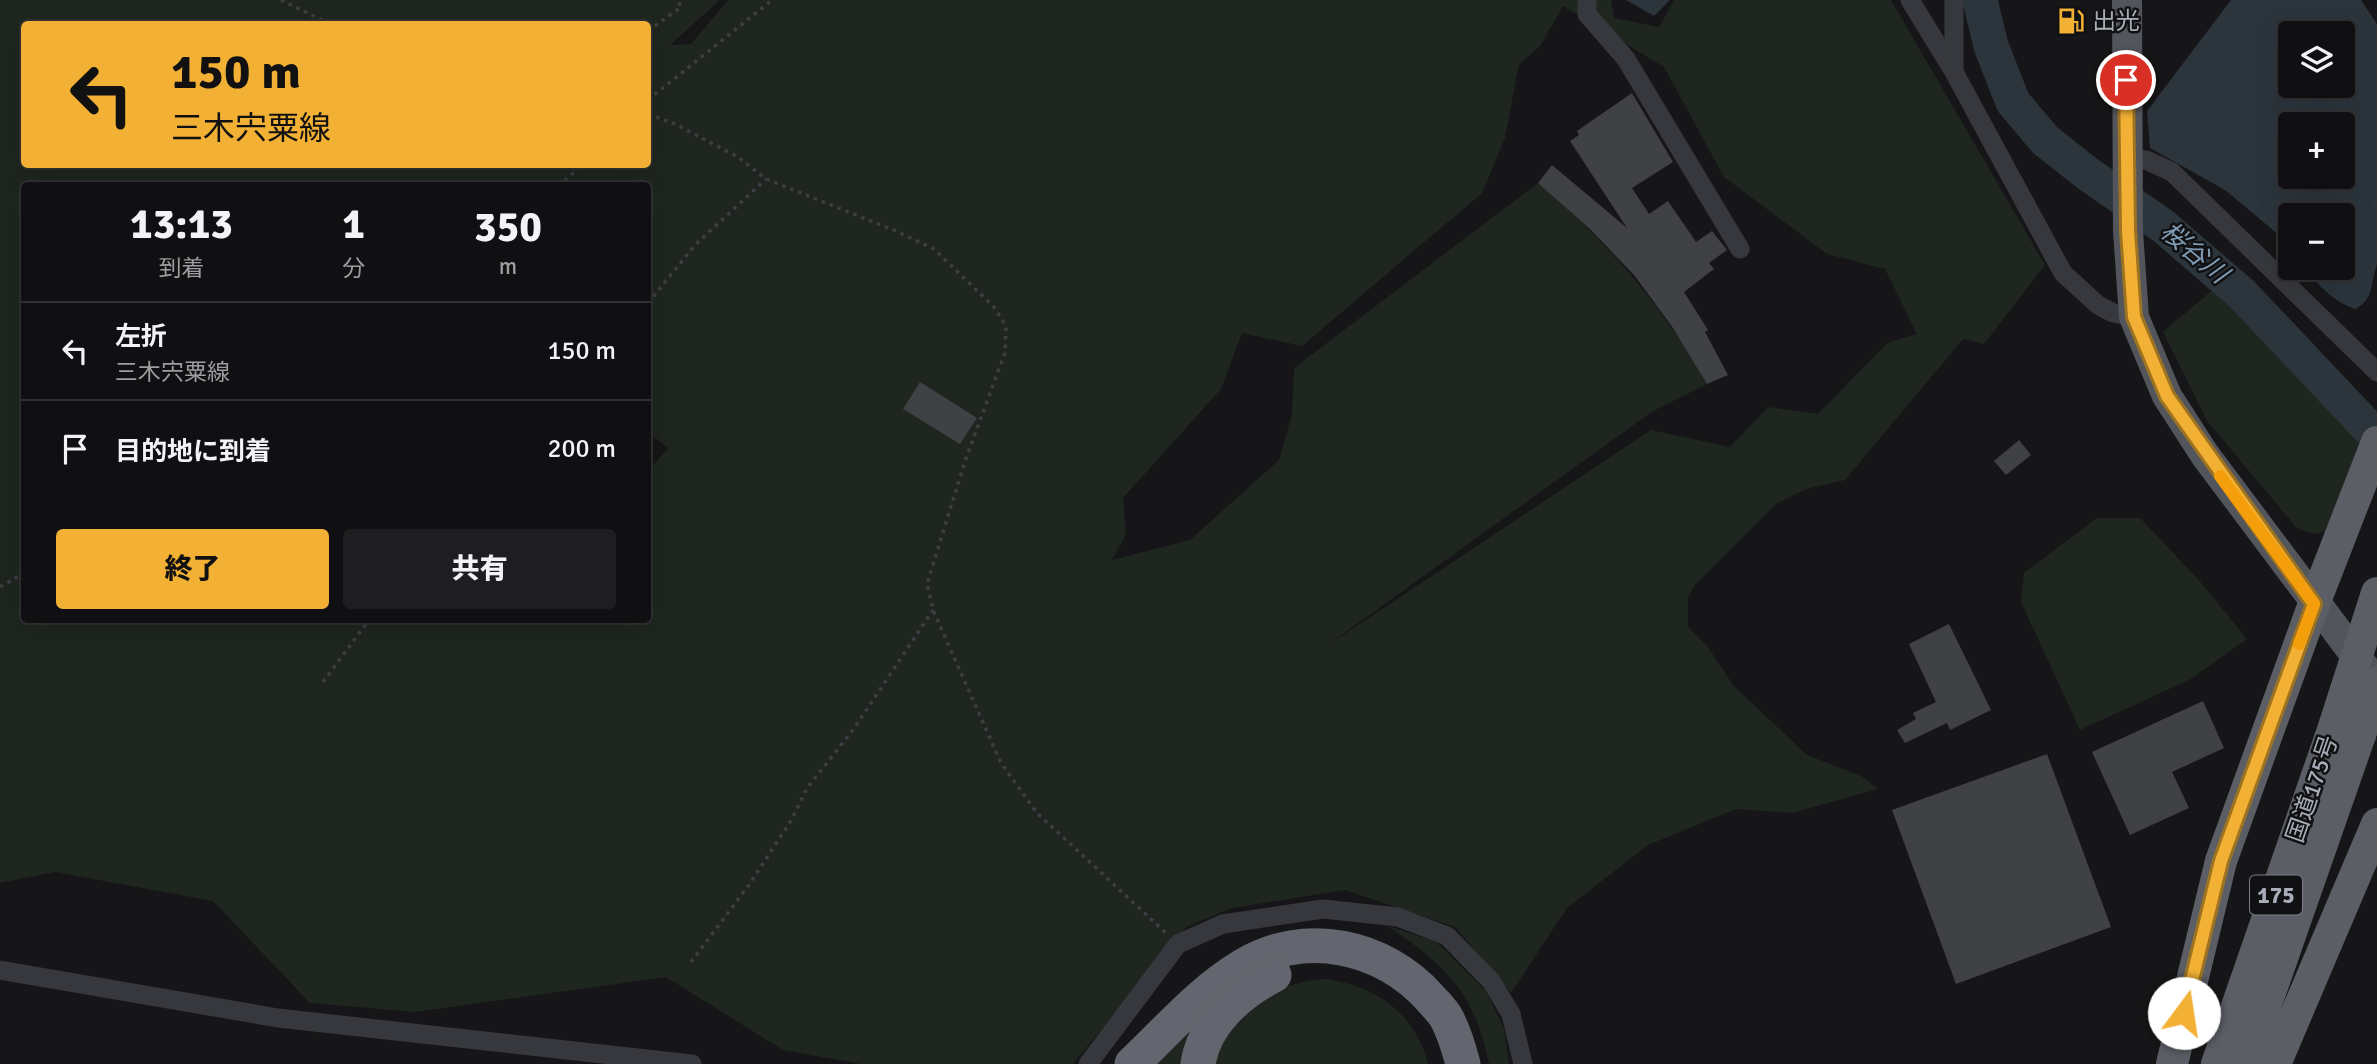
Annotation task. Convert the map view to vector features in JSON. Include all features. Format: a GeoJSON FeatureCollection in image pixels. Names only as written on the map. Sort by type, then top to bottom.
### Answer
{"type":"FeatureCollection","features":[{"type":"Feature","properties":{"kind":"highway","name":"175"},"geometry":{"type":"LineString","coordinates":[[2172,1064],[2221,861],[2314,604],[2377,442]]}},
{"type":"Feature","properties":{"kind":"highway","name":"国道175号"},"geometry":{"type":"LineString","coordinates":[[2245,1064],[2347,731],[2377,593]]}},
{"type":"Feature","properties":{"kind":"highway","name":"国道175号"},"geometry":{"type":"LineString","coordinates":[[2217,1064],[2347,731],[2377,684]]}},
{"type":"Feature","properties":{"kind":"highway","name":"175"},"geometry":{"type":"LineString","coordinates":[[2275,1064],[2377,824]]}},
{"type":"Feature","properties":{"kind":"highway"},"geometry":{"type":"LineString","coordinates":[[1132,1064],[1206,990],[1246,964],[1277,952],[1322,945],[1363,951],[1411,976],[1447,1017],[1463,1064]]}},
{"type":"Feature","properties":{"kind":"highway"},"geometry":{"type":"LineString","coordinates":[[1198,1064],[1200,1051],[1213,1025],[1246,989],[1274,975],[1295,970],[1338,967],[1369,974],[1405,998],[1426,1025],[1443,1064]]}},
{"type":"Feature","properties":{"kind":"main road"},"geometry":{"type":"LineString","coordinates":[[2127,0],[2128,231],[2134,317],[2167,396],[2314,604],[2377,684]]}},
{"type":"Feature","properties":{"kind":"street"},"geometry":{"type":"LineString","coordinates":[[1587,0],[1587,14],[1626,59],[1740,249]]}},
{"type":"Feature","properties":{"kind":"street"},"geometry":{"type":"LineString","coordinates":[[1910,0],[1954,72],[2063,273],[2098,305],[2113,313],[2134,317]]}},
{"type":"Feature","properties":{"kind":"street"},"geometry":{"type":"LineString","coordinates":[[1954,0],[1954,72]]}},
{"type":"Feature","properties":{"kind":"street"},"geometry":{"type":"LineString","coordinates":[[2127,165],[2146,160],[2172,172],[2377,372]]}},
{"type":"Feature","properties":{"kind":"street"},"geometry":{"type":"LineString","coordinates":[[1088,1064],[1178,944],[1223,924],[1324,909],[1398,917],[1447,936],[1491,981],[1511,1014],[1523,1064]]}},
{"type":"Feature","properties":{"kind":"street"},"geometry":{"type":"LineString","coordinates":[[0,970],[278,1018],[692,1064]]}},
{"type":"Feature","properties":{"kind":"path"},"geometry":{"type":"LineString","coordinates":[[281,0],[324,21]]}},
{"type":"Feature","properties":{"kind":"path"},"geometry":{"type":"LineString","coordinates":[[651,30],[681,7],[682,4],[678,0]]}},
{"type":"Feature","properties":{"kind":"path"},"geometry":{"type":"LineString","coordinates":[[651,98],[772,0]]}},
{"type":"Feature","properties":{"kind":"path"},"geometry":{"type":"LineString","coordinates":[[651,115],[675,124],[738,158],[766,180],[896,231],[934,249],[994,307],[1006,326],[1005,353],[966,458],[927,584],[933,610],[1001,763],[1030,803],[1178,944]]}},
{"type":"Feature","properties":{"kind":"path"},"geometry":{"type":"LineString","coordinates":[[563,182],[579,168]]}},
{"type":"Feature","properties":{"kind":"path"},"geometry":{"type":"LineString","coordinates":[[651,299],[695,246],[766,180]]}},
{"type":"Feature","properties":{"kind":"path"},"geometry":{"type":"LineString","coordinates":[[0,587],[21,575]]}},
{"type":"Feature","properties":{"kind":"path"},"geometry":{"type":"LineString","coordinates":[[691,962],[749,885],[792,819],[807,788],[853,730],[933,610]]}},
{"type":"Feature","properties":{"kind":"path"},"geometry":{"type":"LineString","coordinates":[[323,682],[367,623]]}},
{"type":"Feature","properties":{"kind":"shaded area"},"geometry":{"type":"Polygon","coordinates":[[[0,0],[720,0],[670,45],[691,44],[728,0],[1611,0],[1614,18],[1659,27],[1674,0],[1891,0],[2045,265],[1984,344],[1963,339],[1845,480],[1806,489],[1776,504],[1695,585],[1688,598],[1688,627],[1708,647],[1733,685],[1807,755],[1861,776],[1878,789],[1792,813],[1736,809],[1648,845],[1567,908],[1511,993],[1455,927],[1345,890],[1232,908],[1186,927],[1073,1064],[861,1064],[783,1050],[666,977],[415,1012],[310,1003],[213,901],[55,872],[0,883],[0,0]],[[1563,6],[1540,46],[1519,64],[1505,138],[1482,193],[1302,346],[1242,333],[1221,389],[1123,498],[1126,534],[1112,560],[1190,540],[1279,460],[1292,414],[1294,368],[1538,183],[1587,228],[1632,276],[1671,327],[1707,384],[1653,411],[1325,647],[1651,430],[1730,447],[1768,407],[1818,414],[1887,343],[1917,334],[1885,269],[1827,254],[1724,177],[1664,67],[1563,6]]]}},
{"type":"Feature","properties":{"kind":"shaded area"},"geometry":{"type":"Polygon","coordinates":[[[1626,0],[1670,0],[1654,16],[1626,0]]]}},
{"type":"Feature","properties":{"kind":"shaded area"},"geometry":{"type":"Polygon","coordinates":[[[2231,0],[2361,0],[2377,24],[2377,265],[2369,296],[2355,309],[2333,298],[2315,280],[2355,280],[2355,203],[2278,203],[2278,234],[2225,190],[2150,148],[2147,111],[2231,0]]]}},
{"type":"Feature","properties":{"kind":"shaded area"},"geometry":{"type":"Polygon","coordinates":[[[2216,287],[2281,346],[2364,439],[2341,504],[2323,532],[2306,532],[2296,527],[2207,421],[2163,332],[2216,287]]]}},
{"type":"Feature","properties":{"kind":"shaded area"},"geometry":{"type":"Polygon","coordinates":[[[2097,518],[2140,518],[2198,579],[2247,639],[2191,679],[2080,730],[2021,602],[2024,573],[2097,518]]]}},
{"type":"Feature","properties":{"kind":"shaded area"},"geometry":{"type":"Polygon","coordinates":[[[1386,925],[1436,942],[1486,991],[1504,1029],[1509,1064],[1489,1064],[1475,1018],[1454,982],[1425,953],[1386,925]]]}},
{"type":"Feature","properties":{"kind":"shaded area"},"geometry":{"type":"Polygon","coordinates":[[[1322,979],[1358,987],[1389,1004],[1413,1030],[1428,1064],[1213,1064],[1219,1047],[1229,1032],[1254,1005],[1287,987],[1322,979]]]}},
{"type":"Feature","properties":{"kind":"shaded area"},"geometry":{"type":"Polygon","coordinates":[[[1211,999],[1184,1064],[1150,1064],[1211,999]]]}},
{"type":"Feature","properties":{"kind":"building"},"geometry":{"type":"Polygon","coordinates":[[[1632,93],[1673,162],[1632,188],[1649,214],[1668,201],[1696,242],[1712,231],[1727,250],[1709,263],[1714,269],[1684,292],[1708,330],[1705,332],[1728,375],[1707,384],[1671,325],[1634,275],[1590,229],[1538,183],[1552,165],[1627,228],[1570,141],[1579,135],[1577,131],[1632,93]]]}},
{"type":"Feature","properties":{"kind":"building"},"geometry":{"type":"Polygon","coordinates":[[[920,382],[977,418],[960,444],[903,409],[920,382]]]}},
{"type":"Feature","properties":{"kind":"building"},"geometry":{"type":"Polygon","coordinates":[[[2019,440],[2031,455],[2006,475],[1994,461],[2019,440]]]}},
{"type":"Feature","properties":{"kind":"building"},"geometry":{"type":"Polygon","coordinates":[[[1949,624],[1991,710],[1950,730],[1947,723],[1905,743],[1897,730],[1916,719],[1913,713],[1936,702],[1909,644],[1949,624]]]}},
{"type":"Feature","properties":{"kind":"building"},"geometry":{"type":"Polygon","coordinates":[[[2203,701],[2224,748],[2172,772],[2189,808],[2130,835],[2092,752],[2203,701]]]}},
{"type":"Feature","properties":{"kind":"building"},"geometry":{"type":"Polygon","coordinates":[[[2047,754],[2111,927],[1956,984],[1892,810],[2047,754]]]}},
{"type":"Feature","properties":{"kind":"waterway","name":"桜谷川"},"geometry":{"type":"LineString","coordinates":[[1980,0],[1991,46],[2013,102],[2045,140],[2088,174],[2163,226],[2242,294],[2377,437]]}},
{"type":"Feature","properties":{"kind":"slow traffic"},"geometry":{"type":"LineString","coordinates":[[2220,476],[2314,604],[2299,644]]}},
{"type":"Feature","properties":{"kind":"place","name":"出光"},"geometry":{"type":"Point","coordinates":[2071,21]}},
{"type":"Feature","properties":{"kind":"route"},"geometry":{"type":"LineString","coordinates":[[2126,80],[2128,231],[2134,317],[2149,360],[2167,396],[2205,455],[2314,604],[2221,861],[2184,1013]]}}]}
